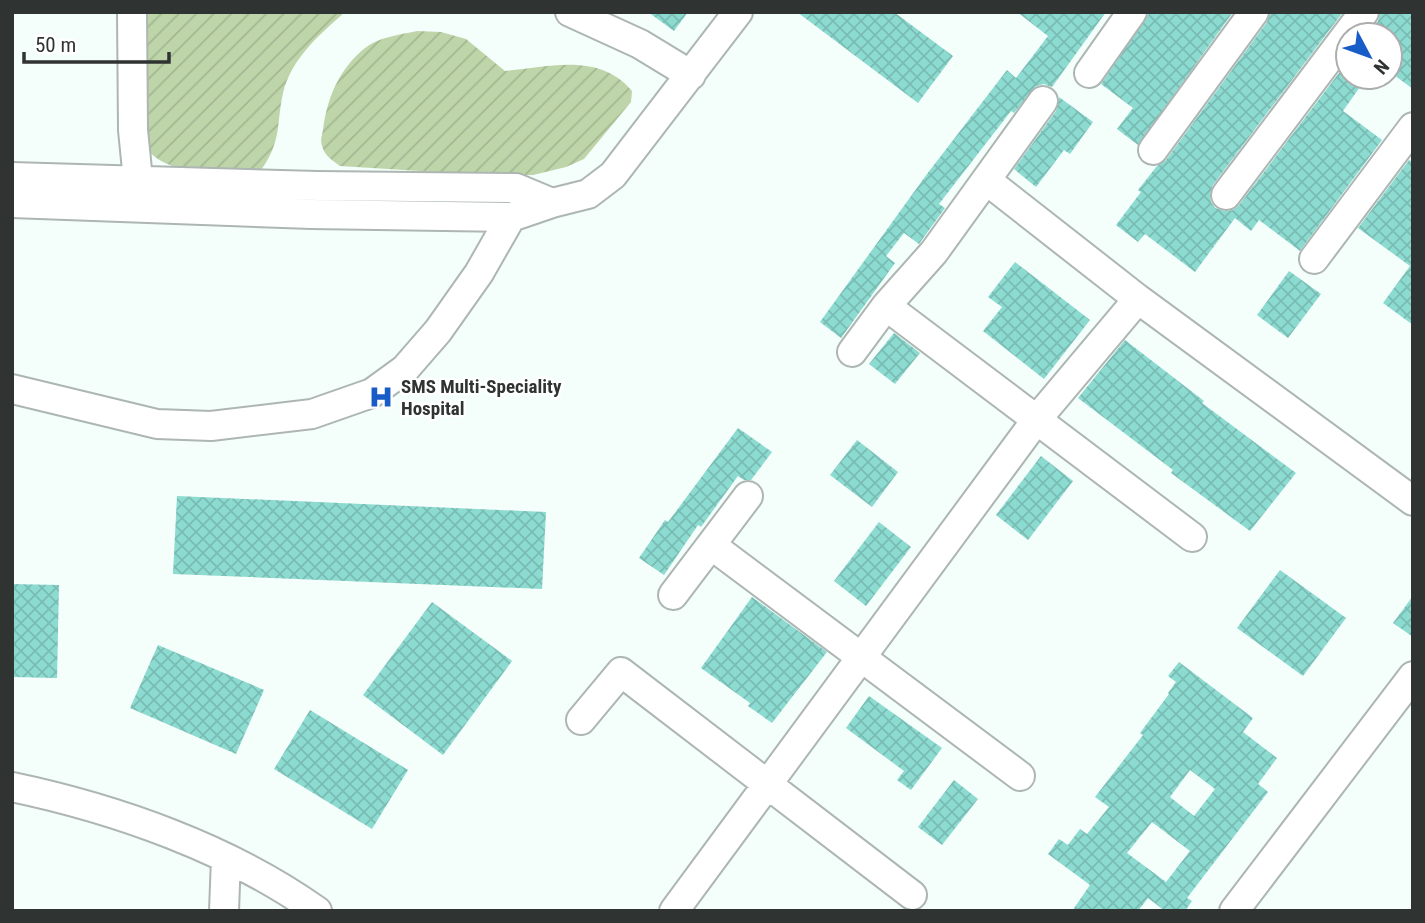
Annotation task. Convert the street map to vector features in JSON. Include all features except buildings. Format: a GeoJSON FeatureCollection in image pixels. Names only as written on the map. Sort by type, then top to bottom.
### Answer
{"type":"FeatureCollection","features":[{"type":"Feature","properties":{"kind":"street"},"geometry":{"type":"LineString","coordinates":[[132,12],[133,130],[138,180]]}},
{"type":"Feature","properties":{"kind":"street"},"geometry":{"type":"LineString","coordinates":[[570,12],[640,44],[691,75]]}},
{"type":"Feature","properties":{"kind":"street"},"geometry":{"type":"LineString","coordinates":[[12,203],[306,214],[511,217],[588,194],[613,176],[738,12]]}},
{"type":"Feature","properties":{"kind":"street"},"geometry":{"type":"LineString","coordinates":[[1089,73],[1132,12]]}},
{"type":"Feature","properties":{"kind":"street"},"geometry":{"type":"LineString","coordinates":[[1153,150],[1254,12]]}},
{"type":"Feature","properties":{"kind":"street"},"geometry":{"type":"LineString","coordinates":[[1226,195],[1364,12]]}},
{"type":"Feature","properties":{"kind":"street"},"geometry":{"type":"LineString","coordinates":[[852,352],[886,306],[922,268],[1043,101]]}},
{"type":"Feature","properties":{"kind":"street"},"geometry":{"type":"LineString","coordinates":[[1314,259],[1413,127]]}},
{"type":"Feature","properties":{"kind":"street"},"geometry":{"type":"LineString","coordinates":[[12,177],[307,186],[516,188],[552,203]]}},
{"type":"Feature","properties":{"kind":"street"},"geometry":{"type":"LineString","coordinates":[[986,180],[1138,299],[1413,500]]}},
{"type":"Feature","properties":{"kind":"street"},"geometry":{"type":"LineString","coordinates":[[306,214],[307,186]]}},
{"type":"Feature","properties":{"kind":"street"},"geometry":{"type":"LineString","coordinates":[[12,389],[157,424],[211,426],[312,414],[372,393],[405,369],[438,331],[479,273],[511,217]]}},
{"type":"Feature","properties":{"kind":"street"},"geometry":{"type":"LineString","coordinates":[[674,911],[1037,419],[1138,299]]}},
{"type":"Feature","properties":{"kind":"street"},"geometry":{"type":"LineString","coordinates":[[886,306],[1192,537]]}},
{"type":"Feature","properties":{"kind":"street"},"geometry":{"type":"LineString","coordinates":[[673,595],[748,496]]}},
{"type":"Feature","properties":{"kind":"street"},"geometry":{"type":"LineString","coordinates":[[711,545],[1020,776]]}},
{"type":"Feature","properties":{"kind":"street"},"geometry":{"type":"LineString","coordinates":[[581,720],[621,672],[912,895]]}},
{"type":"Feature","properties":{"kind":"street"},"geometry":{"type":"LineString","coordinates":[[1234,911],[1413,676]]}},
{"type":"Feature","properties":{"kind":"street"},"geometry":{"type":"LineString","coordinates":[[12,788],[56,797],[143,824],[226,858],[286,889],[317,911]]}},
{"type":"Feature","properties":{"kind":"street"},"geometry":{"type":"LineString","coordinates":[[224,911],[226,858]]}},
{"type":"Feature","properties":{"kind":"green space"},"geometry":{"type":"Polygon","coordinates":[[[130,12],[345,12],[317,38],[293,69],[283,93],[275,141],[261,170],[198,172],[168,164],[155,157],[144,146],[130,12]]]}},
{"type":"Feature","properties":{"kind":"green space"},"geometry":{"type":"Polygon","coordinates":[[[417,31],[441,32],[466,39],[505,71],[573,65],[605,71],[632,91],[631,102],[584,159],[566,167],[533,175],[500,176],[340,166],[329,158],[321,140],[331,96],[341,75],[356,56],[376,41],[417,31]]]}},
{"type":"Feature","properties":{"kind":"place","name":"SMS Multi-Speciality Hospital"},"geometry":{"type":"Point","coordinates":[381,397]}}]}
